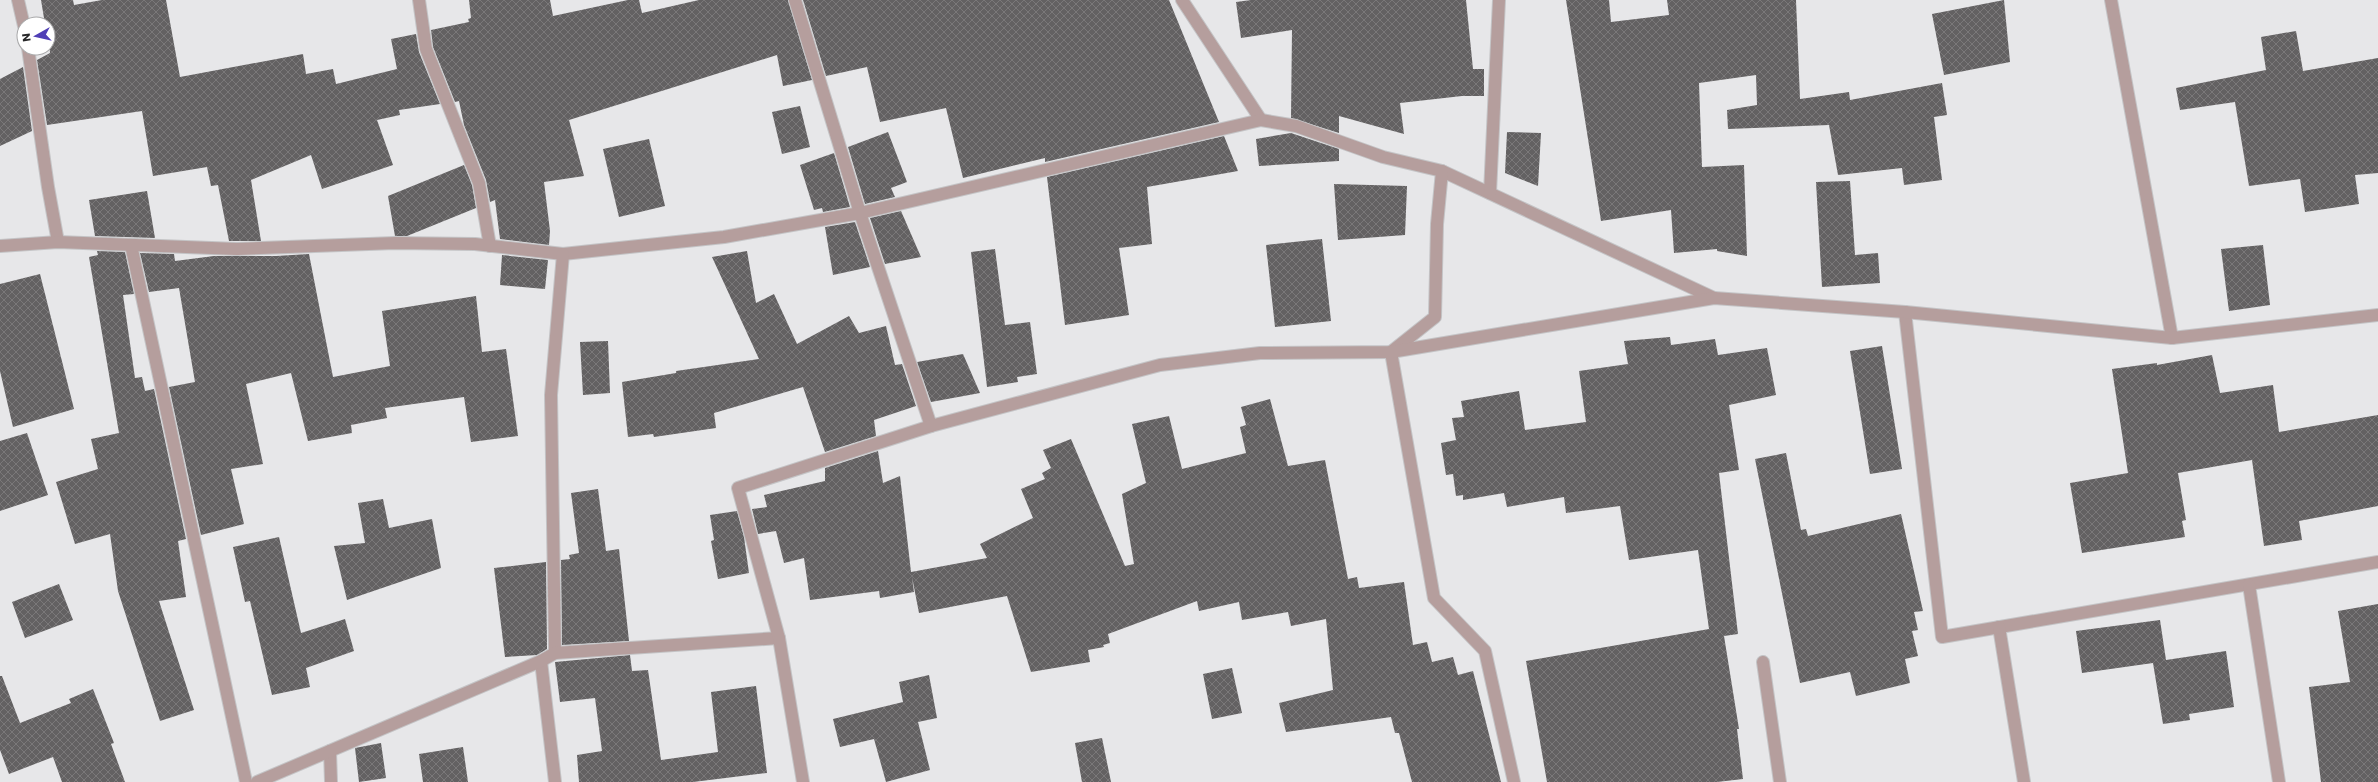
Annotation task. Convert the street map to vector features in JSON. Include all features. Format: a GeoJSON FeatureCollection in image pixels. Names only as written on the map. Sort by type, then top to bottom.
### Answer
{"type":"FeatureCollection","features":[{"type":"Feature","properties":{"kind":"street"},"geometry":{"type":"LineString","coordinates":[[18,0],[22,16]]}},
{"type":"Feature","properties":{"kind":"street"},"geometry":{"type":"LineString","coordinates":[[419,0],[426,49],[479,183],[490,246]]}},
{"type":"Feature","properties":{"kind":"street"},"geometry":{"type":"LineString","coordinates":[[795,0],[860,213],[931,426]]}},
{"type":"Feature","properties":{"kind":"street"},"geometry":{"type":"LineString","coordinates":[[1182,0],[1261,120]]}},
{"type":"Feature","properties":{"kind":"street"},"geometry":{"type":"LineString","coordinates":[[1490,193],[1499,0]]}},
{"type":"Feature","properties":{"kind":"street"},"geometry":{"type":"LineString","coordinates":[[2111,0],[2172,338]]}},
{"type":"Feature","properties":{"kind":"street"},"geometry":{"type":"LineString","coordinates":[[29,56],[48,187],[58,242]]}},
{"type":"Feature","properties":{"kind":"street"},"geometry":{"type":"LineString","coordinates":[[0,246],[58,242],[237,249],[395,243],[490,246],[563,254],[724,237],[860,213],[1261,120],[1296,126],[1383,157],[1442,171],[1714,298]]}},
{"type":"Feature","properties":{"kind":"street"},"geometry":{"type":"LineString","coordinates":[[1391,352],[1435,317],[1437,224],[1442,171]]}},
{"type":"Feature","properties":{"kind":"street"},"geometry":{"type":"LineString","coordinates":[[131,245],[246,782]]}},
{"type":"Feature","properties":{"kind":"street"},"geometry":{"type":"LineString","coordinates":[[555,653],[551,395],[563,254]]}},
{"type":"Feature","properties":{"kind":"street"},"geometry":{"type":"LineString","coordinates":[[803,782],[779,638],[738,488],[931,426],[1160,365],[1260,353],[1391,352],[1714,298],[1905,312],[2172,338],[2378,315]]}},
{"type":"Feature","properties":{"kind":"street"},"geometry":{"type":"LineString","coordinates":[[1905,312],[1942,637],[2378,562]]}},
{"type":"Feature","properties":{"kind":"street"},"geometry":{"type":"LineString","coordinates":[[1391,352],[1434,598],[1485,651],[1514,782]]}},
{"type":"Feature","properties":{"kind":"street"},"geometry":{"type":"LineString","coordinates":[[2249,584],[2279,782]]}},
{"type":"Feature","properties":{"kind":"street"},"geometry":{"type":"LineString","coordinates":[[2000,627],[2024,782]]}},
{"type":"Feature","properties":{"kind":"street"},"geometry":{"type":"LineString","coordinates":[[257,782],[541,661],[555,653],[779,638]]}},
{"type":"Feature","properties":{"kind":"street"},"geometry":{"type":"LineString","coordinates":[[541,661],[555,782]]}},
{"type":"Feature","properties":{"kind":"street"},"geometry":{"type":"LineString","coordinates":[[1764,662],[1780,782]]}},
{"type":"Feature","properties":{"kind":"street"},"geometry":{"type":"LineString","coordinates":[[330,751],[332,782]]}},
{"type":"Feature","properties":{"kind":"building"},"geometry":{"type":"Polygon","coordinates":[[[41,0],[73,0],[74,5],[102,0],[166,0],[180,77],[303,54],[306,74],[333,69],[336,84],[397,69],[391,39],[416,34],[419,52],[440,104],[399,110],[400,115],[377,120],[393,165],[322,189],[311,155],[251,180],[261,241],[229,241],[218,185],[211,186],[207,167],[153,176],[142,111],[47,125],[37,60],[44,56],[56,56],[56,16],[44,16],[41,0]]]}},
{"type":"Feature","properties":{"kind":"building"},"geometry":{"type":"Polygon","coordinates":[[[469,0],[550,0],[553,16],[628,0],[639,0],[642,13],[699,0],[788,0],[812,80],[783,86],[777,55],[569,120],[584,176],[544,182],[550,231],[549,245],[500,239],[495,200],[490,202],[486,180],[464,125],[459,101],[455,102],[433,47],[431,30],[469,22],[468,19],[471,18],[469,0]]]}},
{"type":"Feature","properties":{"kind":"building"},"geometry":{"type":"Polygon","coordinates":[[[803,0],[1169,0],[1219,122],[1045,162],[1045,158],[963,178],[946,108],[880,122],[867,67],[826,76],[803,0]]]}},
{"type":"Feature","properties":{"kind":"building"},"geometry":{"type":"Polygon","coordinates":[[[1251,0],[1466,0],[1473,69],[1484,69],[1484,96],[1462,96],[1400,103],[1404,134],[1339,116],[1339,133],[1291,118],[1292,30],[1241,38],[1236,2],[1251,0]]]}},
{"type":"Feature","properties":{"kind":"building"},"geometry":{"type":"Polygon","coordinates":[[[1566,0],[1609,0],[1611,22],[1669,15],[1667,0],[1796,0],[1800,99],[1849,92],[1850,100],[1942,83],[1947,115],[1934,117],[1942,180],[1904,185],[1902,168],[1838,175],[1829,125],[1728,129],[1727,110],[1757,105],[1756,75],[1699,83],[1702,167],[1744,165],[1747,256],[1717,251],[1717,249],[1674,253],[1671,210],[1601,221],[1566,0]]]}},
{"type":"Feature","properties":{"kind":"building"},"geometry":{"type":"Polygon","coordinates":[[[2004,0],[2010,62],[1944,75],[1932,14],[2004,0]]]}},
{"type":"Feature","properties":{"kind":"building"},"geometry":{"type":"Polygon","coordinates":[[[2296,31],[2303,71],[2378,58],[2378,173],[2355,175],[2359,204],[2305,212],[2300,179],[2249,186],[2235,102],[2180,110],[2176,88],[2266,70],[2261,37],[2296,31]]]}},
{"type":"Feature","properties":{"kind":"building"},"geometry":{"type":"Polygon","coordinates":[[[23,67],[32,131],[0,146],[0,79],[23,67]]]}},
{"type":"Feature","properties":{"kind":"building"},"geometry":{"type":"Polygon","coordinates":[[[800,106],[810,147],[782,154],[772,112],[800,106]]]}},
{"type":"Feature","properties":{"kind":"building"},"geometry":{"type":"Polygon","coordinates":[[[888,132],[907,182],[891,188],[895,197],[865,204],[848,147],[888,132]]]}},
{"type":"Feature","properties":{"kind":"building"},"geometry":{"type":"Polygon","coordinates":[[[1507,132],[1541,133],[1538,186],[1505,173],[1507,132]]]}},
{"type":"Feature","properties":{"kind":"building"},"geometry":{"type":"Polygon","coordinates":[[[1291,133],[1339,149],[1339,161],[1259,166],[1256,139],[1291,133]]]}},
{"type":"Feature","properties":{"kind":"building"},"geometry":{"type":"Polygon","coordinates":[[[1224,136],[1238,171],[1147,187],[1152,244],[1119,248],[1129,315],[1065,325],[1047,177],[1224,136]]]}},
{"type":"Feature","properties":{"kind":"building"},"geometry":{"type":"Polygon","coordinates":[[[649,139],[665,206],[619,217],[603,149],[649,139]]]}},
{"type":"Feature","properties":{"kind":"building"},"geometry":{"type":"Polygon","coordinates":[[[834,153],[850,207],[823,212],[822,208],[814,210],[800,165],[834,153]]]}},
{"type":"Feature","properties":{"kind":"building"},"geometry":{"type":"Polygon","coordinates":[[[464,165],[472,185],[476,208],[407,236],[395,236],[388,196],[464,165]]]}},
{"type":"Feature","properties":{"kind":"building"},"geometry":{"type":"Polygon","coordinates":[[[1850,181],[1855,255],[1878,253],[1880,283],[1822,287],[1816,182],[1850,181]]]}},
{"type":"Feature","properties":{"kind":"building"},"geometry":{"type":"Polygon","coordinates":[[[1334,184],[1407,186],[1405,235],[1338,240],[1334,184]]]}},
{"type":"Feature","properties":{"kind":"building"},"geometry":{"type":"Polygon","coordinates":[[[147,191],[155,238],[95,236],[89,200],[147,191]]]}},
{"type":"Feature","properties":{"kind":"building"},"geometry":{"type":"Polygon","coordinates":[[[901,211],[921,257],[885,264],[870,218],[901,211]]]}},
{"type":"Feature","properties":{"kind":"building"},"geometry":{"type":"Polygon","coordinates":[[[855,222],[870,267],[833,275],[825,227],[855,222]]]}},
{"type":"Feature","properties":{"kind":"building"},"geometry":{"type":"Polygon","coordinates":[[[1322,239],[1331,321],[1275,327],[1266,245],[1322,239]]]}},
{"type":"Feature","properties":{"kind":"building"},"geometry":{"type":"Polygon","coordinates":[[[2263,245],[2270,305],[2229,311],[2221,249],[2263,245]]]}},
{"type":"Feature","properties":{"kind":"building"},"geometry":{"type":"Polygon","coordinates":[[[995,249],[1005,325],[1030,322],[1037,374],[1017,377],[1018,382],[987,387],[971,252],[995,249]]]}},
{"type":"Feature","properties":{"kind":"building"},"geometry":{"type":"Polygon","coordinates":[[[97,251],[125,252],[134,294],[123,295],[135,378],[142,377],[145,391],[154,389],[186,539],[178,541],[186,597],[159,601],[194,710],[160,721],[118,591],[110,534],[75,544],[56,482],[98,469],[91,439],[119,433],[89,257],[98,255],[97,251]]]}},
{"type":"Feature","properties":{"kind":"building"},"geometry":{"type":"Polygon","coordinates":[[[747,251],[756,303],[774,294],[797,344],[849,316],[859,333],[886,326],[895,365],[902,364],[916,406],[874,420],[876,436],[825,452],[803,387],[714,413],[716,428],[654,437],[653,434],[628,437],[622,382],[676,373],[676,371],[759,359],[712,257],[747,251]]]}},
{"type":"Feature","properties":{"kind":"building"},"geometry":{"type":"Polygon","coordinates":[[[140,253],[174,254],[175,261],[214,256],[276,256],[309,254],[333,377],[390,366],[382,311],[476,296],[482,352],[506,349],[518,436],[471,442],[464,397],[385,408],[387,418],[351,425],[352,433],[308,441],[291,373],[246,384],[263,464],[231,469],[244,524],[201,535],[169,387],[195,382],[179,288],[149,292],[140,253]]]}},
{"type":"Feature","properties":{"kind":"building"},"geometry":{"type":"Polygon","coordinates":[[[502,255],[548,260],[545,289],[500,285],[502,255]]]}},
{"type":"Feature","properties":{"kind":"building"},"geometry":{"type":"Polygon","coordinates":[[[40,274],[74,409],[13,427],[0,371],[0,284],[40,274]]]}},
{"type":"Feature","properties":{"kind":"building"},"geometry":{"type":"Polygon","coordinates":[[[1670,337],[1671,345],[1715,339],[1718,355],[1767,348],[1776,395],[1729,405],[1739,470],[1719,473],[1738,634],[1724,636],[1739,729],[1737,729],[1743,779],[1717,782],[1547,782],[1526,661],[1709,629],[1698,550],[1629,560],[1620,506],[1566,513],[1564,497],[1507,507],[1504,493],[1463,500],[1463,495],[1456,496],[1453,474],[1446,475],[1441,443],[1456,440],[1452,418],[1464,417],[1461,401],[1519,391],[1525,430],[1586,422],[1579,371],[1628,364],[1624,341],[1670,337]]]}},
{"type":"Feature","properties":{"kind":"building"},"geometry":{"type":"Polygon","coordinates":[[[608,341],[610,393],[583,395],[580,342],[608,341]]]}},
{"type":"Feature","properties":{"kind":"building"},"geometry":{"type":"Polygon","coordinates":[[[1882,346],[1902,469],[1870,474],[1850,351],[1882,346]]]}},
{"type":"Feature","properties":{"kind":"building"},"geometry":{"type":"Polygon","coordinates":[[[963,354],[980,393],[931,402],[917,362],[963,354]]]}},
{"type":"Feature","properties":{"kind":"building"},"geometry":{"type":"Polygon","coordinates":[[[2212,355],[2220,393],[2273,385],[2279,432],[2378,415],[2378,506],[2299,521],[2302,540],[2264,546],[2252,460],[2178,473],[2186,520],[2182,521],[2185,537],[2082,553],[2070,483],[2128,473],[2112,369],[2157,363],[2157,365],[2212,355]]]}},
{"type":"Feature","properties":{"kind":"building"},"geometry":{"type":"Polygon","coordinates":[[[1270,399],[1288,466],[1325,460],[1348,579],[1357,577],[1359,588],[1404,582],[1413,645],[1427,642],[1432,662],[1453,657],[1458,675],[1473,671],[1501,782],[1412,782],[1399,733],[1395,733],[1391,717],[1286,732],[1279,703],[1333,690],[1326,619],[1291,626],[1288,612],[1242,620],[1239,602],[1199,611],[1197,601],[1108,634],[1110,643],[1103,645],[1104,647],[1088,650],[1090,662],[1031,672],[1007,596],[919,613],[912,577],[914,592],[880,598],[879,591],[810,600],[804,558],[784,563],[776,531],[758,534],[752,509],[767,507],[764,495],[825,481],[825,468],[878,451],[883,483],[900,476],[911,572],[987,558],[980,544],[1033,518],[1021,489],[1045,479],[1042,473],[1051,468],[1043,450],[1071,439],[1125,566],[1134,564],[1122,494],[1146,483],[1132,424],[1169,416],[1182,469],[1246,453],[1240,427],[1246,425],[1241,407],[1270,399]]]}},
{"type":"Feature","properties":{"kind":"building"},"geometry":{"type":"Polygon","coordinates":[[[27,433],[48,495],[0,511],[0,441],[27,433]]]}},
{"type":"Feature","properties":{"kind":"building"},"geometry":{"type":"Polygon","coordinates":[[[1786,453],[1801,530],[1806,529],[1808,536],[1901,514],[1923,611],[1914,612],[1918,630],[1912,631],[1918,656],[1905,659],[1910,683],[1856,696],[1850,672],[1800,683],[1755,459],[1786,453]]]}},
{"type":"Feature","properties":{"kind":"building"},"geometry":{"type":"Polygon","coordinates":[[[598,489],[606,551],[619,549],[629,641],[562,645],[561,560],[570,559],[569,555],[579,553],[571,493],[598,489]]]}},
{"type":"Feature","properties":{"kind":"building"},"geometry":{"type":"Polygon","coordinates":[[[383,499],[389,528],[432,519],[441,568],[347,600],[334,546],[365,543],[358,503],[383,499]]]}},
{"type":"Feature","properties":{"kind":"building"},"geometry":{"type":"Polygon","coordinates":[[[737,511],[744,537],[749,573],[718,579],[711,541],[714,540],[710,515],[737,511]]]}},
{"type":"Feature","properties":{"kind":"building"},"geometry":{"type":"Polygon","coordinates":[[[279,537],[301,633],[345,619],[354,651],[306,668],[310,687],[272,695],[250,601],[245,602],[233,547],[279,537]]]}},
{"type":"Feature","properties":{"kind":"building"},"geometry":{"type":"Polygon","coordinates":[[[546,562],[547,649],[537,655],[505,657],[494,568],[546,562]]]}},
{"type":"Feature","properties":{"kind":"building"},"geometry":{"type":"Polygon","coordinates":[[[59,584],[73,620],[25,638],[12,602],[59,584]]]}},
{"type":"Feature","properties":{"kind":"building"},"geometry":{"type":"Polygon","coordinates":[[[2378,604],[2378,782],[2321,782],[2309,687],[2350,682],[2338,611],[2378,604]]]}},
{"type":"Feature","properties":{"kind":"building"},"geometry":{"type":"Polygon","coordinates":[[[2160,620],[2166,660],[2226,651],[2234,707],[2189,714],[2190,720],[2163,724],[2153,663],[2082,673],[2076,631],[2160,620]]]}},
{"type":"Feature","properties":{"kind":"building"},"geometry":{"type":"Polygon","coordinates":[[[630,655],[632,671],[648,670],[661,760],[718,752],[711,692],[756,686],[767,773],[693,782],[579,782],[577,755],[602,751],[595,698],[560,702],[555,662],[630,655]]]}},
{"type":"Feature","properties":{"kind":"building"},"geometry":{"type":"Polygon","coordinates":[[[1232,668],[1242,713],[1212,719],[1203,674],[1232,668]]]}},
{"type":"Feature","properties":{"kind":"building"},"geometry":{"type":"Polygon","coordinates":[[[929,675],[937,718],[918,722],[930,770],[886,782],[874,739],[840,747],[833,719],[903,702],[899,682],[929,675]]]}},
{"type":"Feature","properties":{"kind":"building"},"geometry":{"type":"Polygon","coordinates":[[[0,676],[2,676],[20,723],[71,703],[69,699],[93,689],[114,743],[111,744],[125,782],[62,782],[53,757],[9,774],[0,750],[0,676]]]}},
{"type":"Feature","properties":{"kind":"building"},"geometry":{"type":"Polygon","coordinates":[[[1102,738],[1111,782],[1082,782],[1075,743],[1102,738]]]}},
{"type":"Feature","properties":{"kind":"building"},"geometry":{"type":"Polygon","coordinates":[[[381,743],[386,778],[359,782],[355,748],[381,743]]]}},
{"type":"Feature","properties":{"kind":"building"},"geometry":{"type":"Polygon","coordinates":[[[463,747],[468,782],[423,782],[419,754],[463,747]]]}}]}
